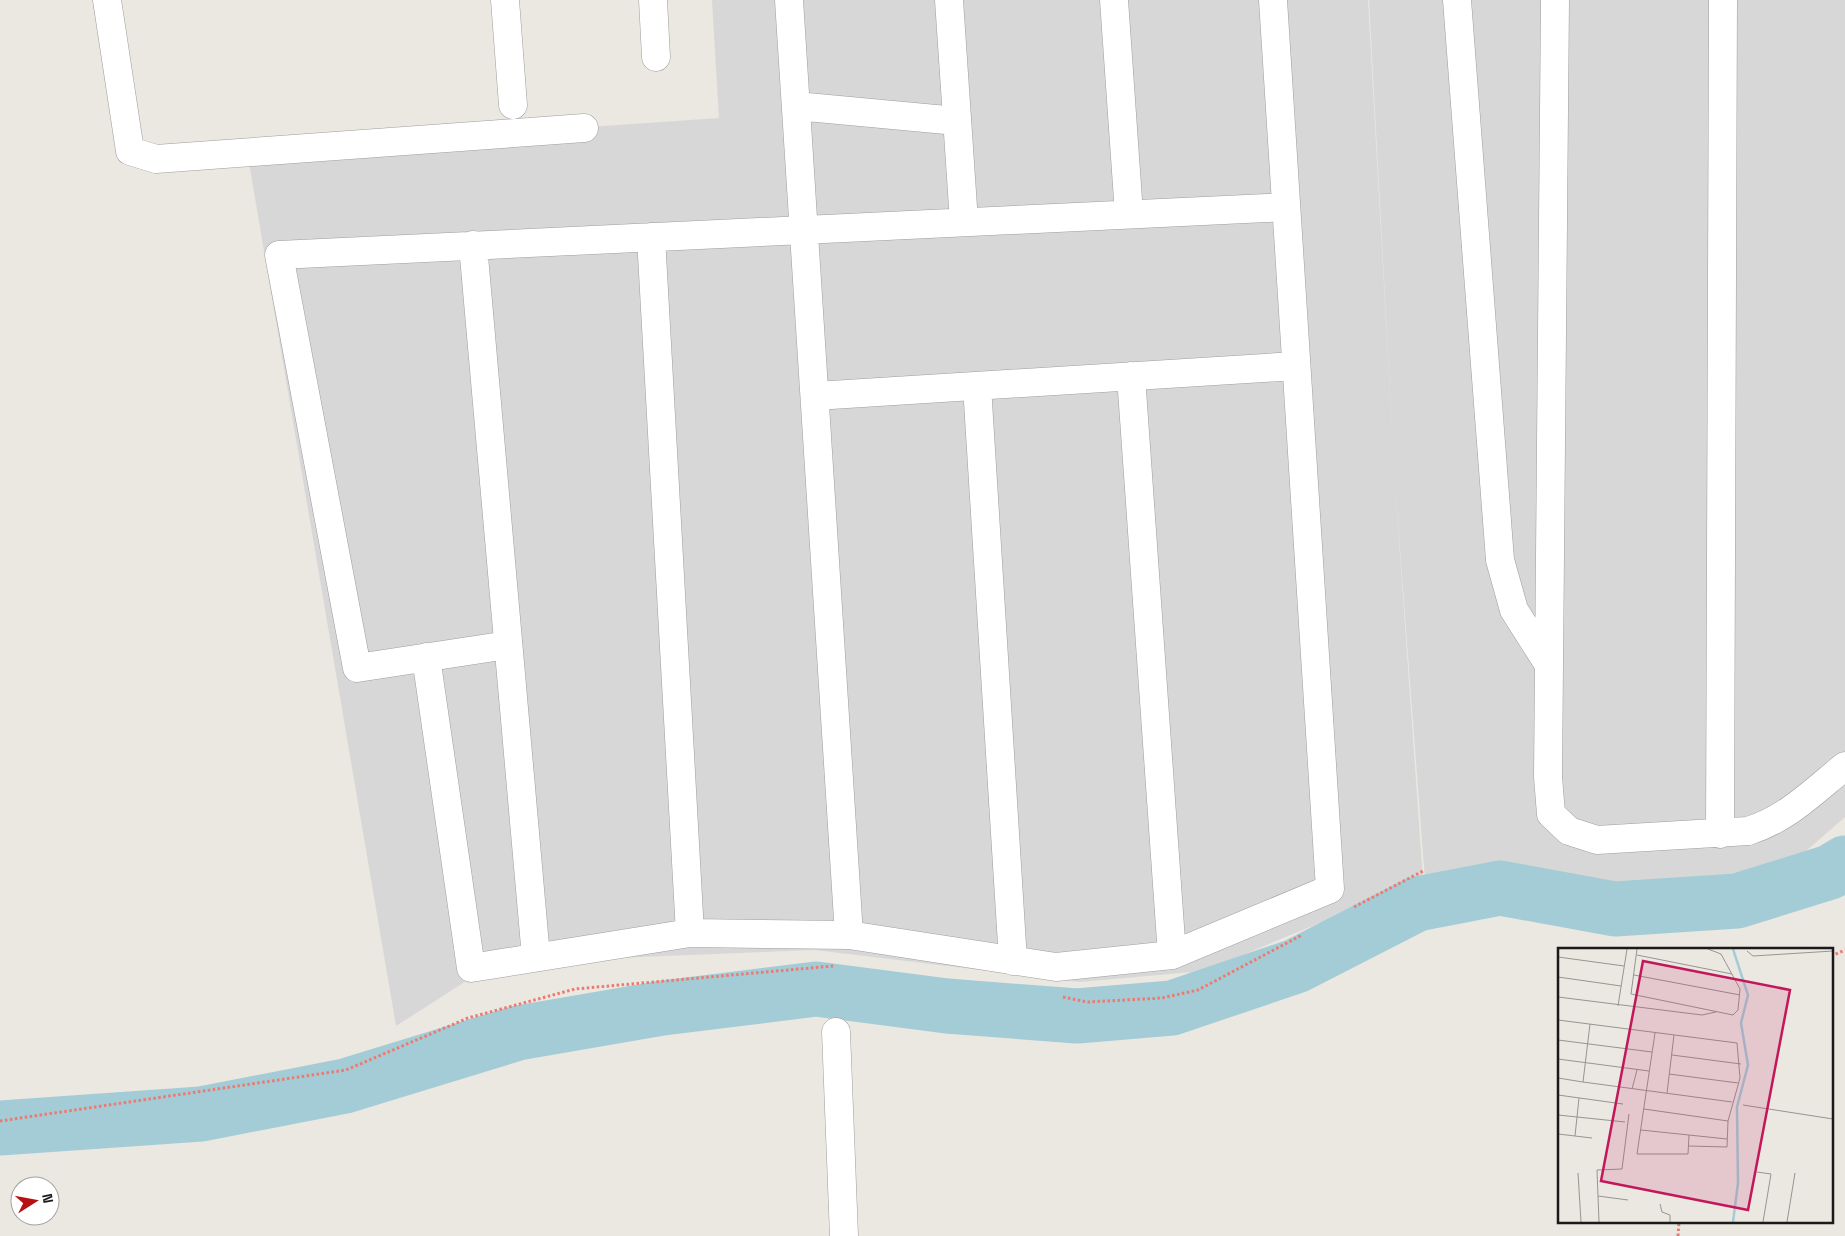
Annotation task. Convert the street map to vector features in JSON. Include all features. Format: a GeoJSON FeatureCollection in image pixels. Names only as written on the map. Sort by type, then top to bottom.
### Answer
{"type":"FeatureCollection","features":[{"type":"Feature","properties":{"kind":"street"},"geometry":{"type":"LineString","coordinates":[[107,0],[130,151],[156,160],[584,128]]}},
{"type":"Feature","properties":{"kind":"street"},"geometry":{"type":"LineString","coordinates":[[505,0],[513,105]]}},
{"type":"Feature","properties":{"kind":"street"},"geometry":{"type":"LineString","coordinates":[[653,0],[656,57]]}},
{"type":"Feature","properties":{"kind":"street"},"geometry":{"type":"LineString","coordinates":[[789,0],[849,935]]}},
{"type":"Feature","properties":{"kind":"street"},"geometry":{"type":"LineString","coordinates":[[949,0],[964,222]]}},
{"type":"Feature","properties":{"kind":"street"},"geometry":{"type":"LineString","coordinates":[[1114,0],[1128,214]]}},
{"type":"Feature","properties":{"kind":"street"},"geometry":{"type":"LineString","coordinates":[[426,657],[471,968],[690,933],[849,935],[1056,967],[1172,955],[1330,889],[1273,0]]}},
{"type":"Feature","properties":{"kind":"street"},"geometry":{"type":"LineString","coordinates":[[1457,0],[1500,560],[1514,610],[1549,665]]}},
{"type":"Feature","properties":{"kind":"street"},"geometry":{"type":"LineString","coordinates":[[1555,0],[1548,777],[1551,814],[1569,831],[1598,840],[1748,831],[1770,825],[1845,766]]}},
{"type":"Feature","properties":{"kind":"street"},"geometry":{"type":"LineString","coordinates":[[1720,834],[1723,0]]}},
{"type":"Feature","properties":{"kind":"street"},"geometry":{"type":"LineString","coordinates":[[796,106],[957,121]]}},
{"type":"Feature","properties":{"kind":"street"},"geometry":{"type":"LineString","coordinates":[[508,645],[357,668],[279,254],[1286,206]]}},
{"type":"Feature","properties":{"kind":"street"},"geometry":{"type":"LineString","coordinates":[[651,237],[690,933]]}},
{"type":"Feature","properties":{"kind":"street"},"geometry":{"type":"LineString","coordinates":[[473,245],[536,958]]}},
{"type":"Feature","properties":{"kind":"street"},"geometry":{"type":"LineString","coordinates":[[814,396],[1296,366]]}},
{"type":"Feature","properties":{"kind":"street"},"geometry":{"type":"LineString","coordinates":[[1131,376],[1172,955]]}},
{"type":"Feature","properties":{"kind":"street"},"geometry":{"type":"LineString","coordinates":[[978,386],[1013,961]]}},
{"type":"Feature","properties":{"kind":"street"},"geometry":{"type":"LineString","coordinates":[[836,1032],[844,1236]]}},
{"type":"Feature","properties":{"kind":"path"},"geometry":{"type":"LineString","coordinates":[[1832,956],[1845,950]]}},
{"type":"Feature","properties":{"kind":"path"},"geometry":{"type":"LineString","coordinates":[[0,1121],[346,1070],[468,1018]]}},
{"type":"Feature","properties":{"kind":"shaded area"},"geometry":{"type":"Polygon","coordinates":[[[712,0],[1368,0],[1394,465],[1369,0],[1845,0],[1845,817],[1742,907],[1425,880],[1395,484],[1423,880],[1204,971],[1079,982],[815,950],[590,959],[474,976],[396,1026],[247,151],[719,118],[712,0]]]}},
{"type":"Feature","properties":{"kind":"waterway"},"geometry":{"type":"LineString","coordinates":[[0,1128],[201,1114],[345,1086],[518,1033],[663,1008],[816,989],[947,1006],[1077,1016],[1172,1008],[1296,966],[1417,904],[1500,888],[1615,909],[1737,901],[1830,872],[1845,863]]}}]}
